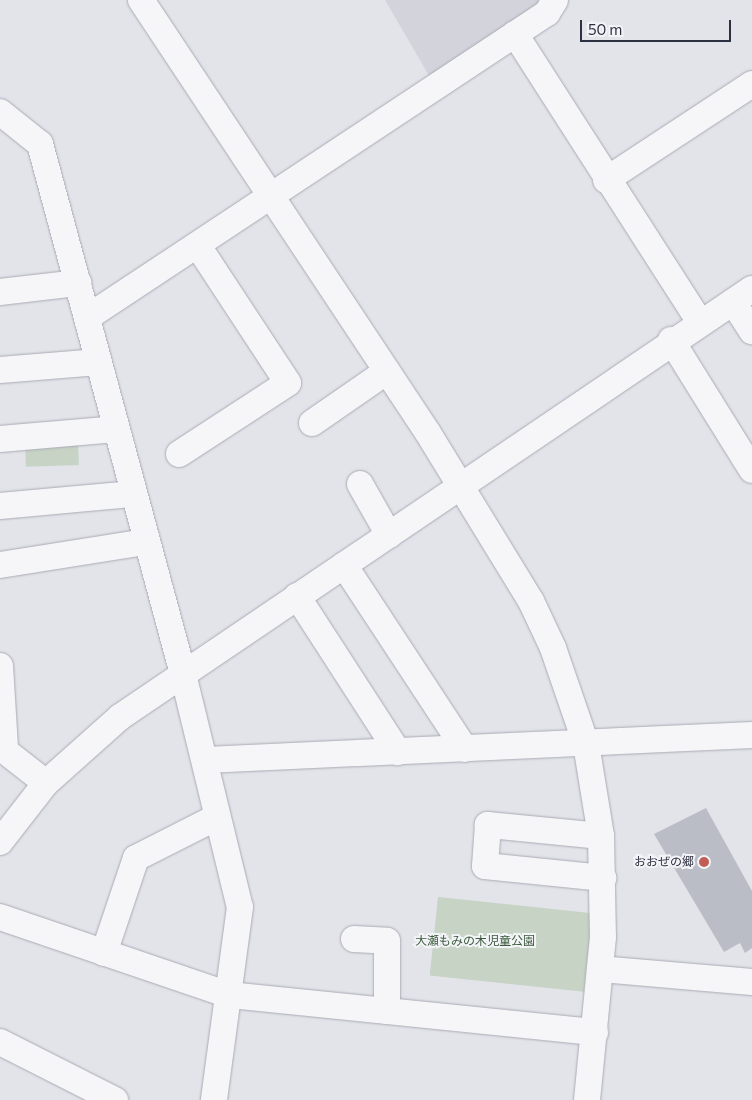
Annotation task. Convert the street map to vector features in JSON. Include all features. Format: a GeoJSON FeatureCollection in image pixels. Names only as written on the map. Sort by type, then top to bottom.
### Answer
{"type":"FeatureCollection","features":[{"type":"Feature","properties":{"kind":"street"},"geometry":{"type":"LineString","coordinates":[[141,0],[387,372],[531,601],[569,687],[586,744],[601,836],[603,878],[600,969],[587,1100]]}},
{"type":"Feature","properties":{"kind":"street"},"geometry":{"type":"LineString","coordinates":[[88,317],[198,246],[547,13],[555,0]]}},
{"type":"Feature","properties":{"kind":"street"},"geometry":{"type":"LineString","coordinates":[[515,34],[606,180],[699,321]]}},
{"type":"Feature","properties":{"kind":"street"},"geometry":{"type":"LineString","coordinates":[[606,180],[752,84]]}},
{"type":"Feature","properties":{"kind":"street"},"geometry":{"type":"LineString","coordinates":[[0,112],[40,144],[183,674],[240,907],[214,1100]]}},
{"type":"Feature","properties":{"kind":"street"},"geometry":{"type":"LineString","coordinates":[[178,454],[288,383],[198,246]]}},
{"type":"Feature","properties":{"kind":"street"},"geometry":{"type":"LineString","coordinates":[[0,292],[78,283]]}},
{"type":"Feature","properties":{"kind":"street"},"geometry":{"type":"LineString","coordinates":[[0,842],[46,783],[86,743],[183,674],[389,535],[671,340],[742,295],[752,331]]}},
{"type":"Feature","properties":{"kind":"street"},"geometry":{"type":"LineString","coordinates":[[671,340],[752,470]]}},
{"type":"Feature","properties":{"kind":"street"},"geometry":{"type":"LineString","coordinates":[[0,370],[99,362]]}},
{"type":"Feature","properties":{"kind":"street"},"geometry":{"type":"LineString","coordinates":[[312,423],[387,372]]}},
{"type":"Feature","properties":{"kind":"street"},"geometry":{"type":"LineString","coordinates":[[0,439],[116,429]]}},
{"type":"Feature","properties":{"kind":"street"},"geometry":{"type":"LineString","coordinates":[[360,484],[389,535]]}},
{"type":"Feature","properties":{"kind":"street"},"geometry":{"type":"LineString","coordinates":[[0,506],[133,494]]}},
{"type":"Feature","properties":{"kind":"street"},"geometry":{"type":"LineString","coordinates":[[0,565],[146,542]]}},
{"type":"Feature","properties":{"kind":"street"},"geometry":{"type":"LineString","coordinates":[[344,565],[465,749]]}},
{"type":"Feature","properties":{"kind":"street"},"geometry":{"type":"LineString","coordinates":[[297,596],[398,752]]}},
{"type":"Feature","properties":{"kind":"street"},"geometry":{"type":"LineString","coordinates":[[0,666],[2,747],[46,783]]}},
{"type":"Feature","properties":{"kind":"street"},"geometry":{"type":"LineString","coordinates":[[205,760],[752,735]]}},
{"type":"Feature","properties":{"kind":"street"},"geometry":{"type":"LineString","coordinates":[[104,953],[136,858],[217,817]]}},
{"type":"Feature","properties":{"kind":"street"},"geometry":{"type":"LineString","coordinates":[[601,836],[488,824],[485,866],[603,878]]}},
{"type":"Feature","properties":{"kind":"street"},"geometry":{"type":"LineString","coordinates":[[0,917],[229,995],[595,1032]]}},
{"type":"Feature","properties":{"kind":"street"},"geometry":{"type":"LineString","coordinates":[[354,939],[387,941],[387,1011]]}},
{"type":"Feature","properties":{"kind":"street"},"geometry":{"type":"LineString","coordinates":[[600,969],[752,982]]}},
{"type":"Feature","properties":{"kind":"street"},"geometry":{"type":"LineString","coordinates":[[0,1042],[108,1099]]}},
{"type":"Feature","properties":{"kind":"shaded area"},"geometry":{"type":"Polygon","coordinates":[[[385,0],[547,0],[431,79],[385,0]]]}},
{"type":"Feature","properties":{"kind":"green space"},"geometry":{"type":"Polygon","coordinates":[[[78,440],[79,465],[26,467],[25,442],[78,440]]]}},
{"type":"Feature","properties":{"kind":"green space","name":"大瀬もみの木児童公園"},"geometry":{"type":"Polygon","coordinates":[[[438,897],[592,913],[584,992],[430,976],[438,897]]]}},
{"type":"Feature","properties":{"kind":"building","name":"おおぜの郷"},"geometry":{"type":"Polygon","coordinates":[[[706,808],[752,891],[752,948],[745,953],[740,943],[724,952],[654,834],[706,808]]]}},
{"type":"Feature","properties":{"kind":"place","name":"おおぜの郷"},"geometry":{"type":"Point","coordinates":[704,862]}}]}
